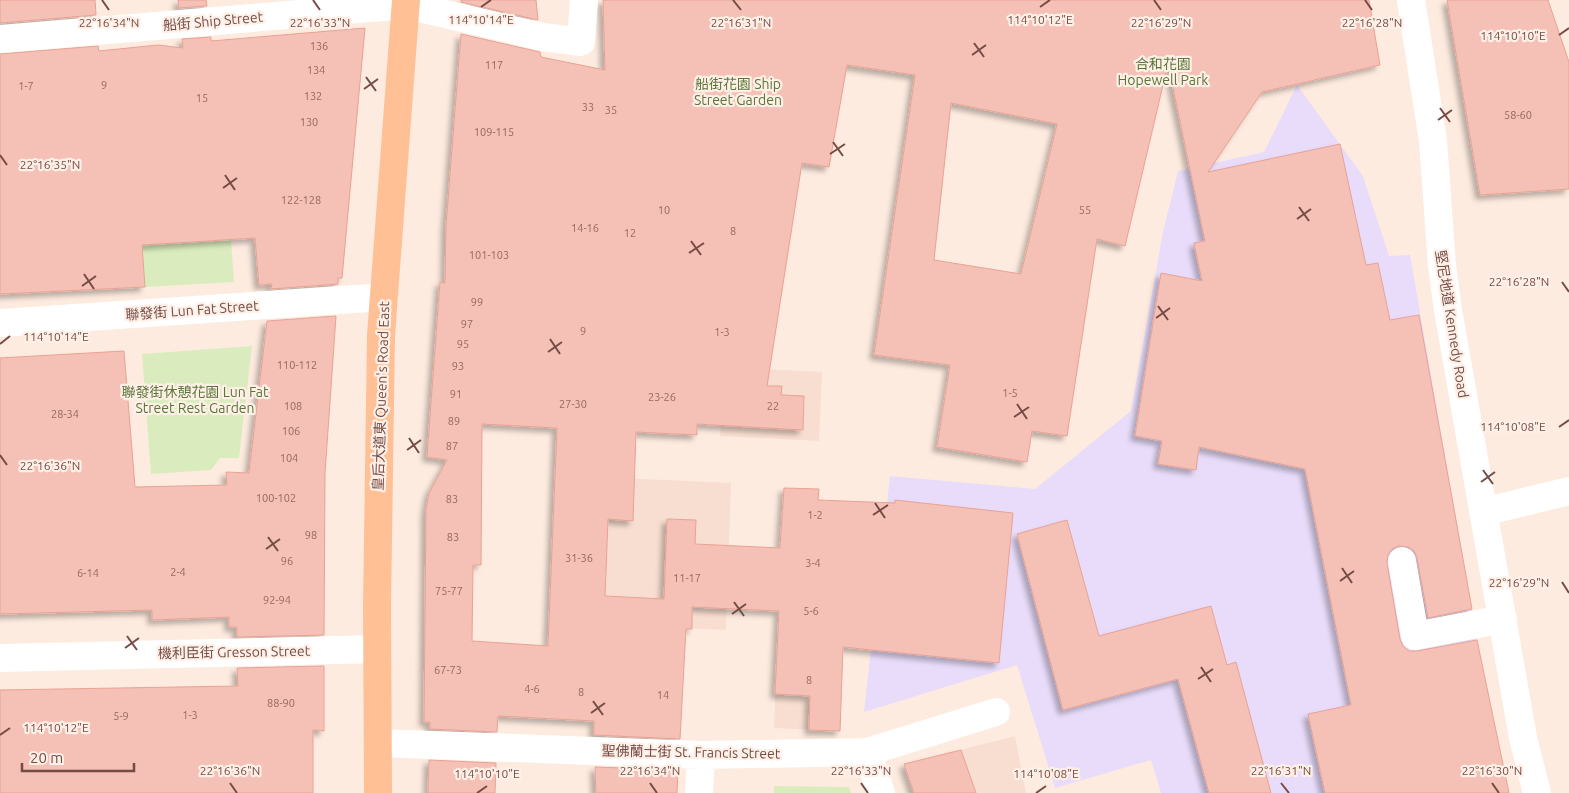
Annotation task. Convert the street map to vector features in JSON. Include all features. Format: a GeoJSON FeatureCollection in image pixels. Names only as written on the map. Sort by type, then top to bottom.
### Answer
{"type":"FeatureCollection","features":[{"type":"Feature","properties":{"kind":"main road","name":"皇后大道東 Queen's Road East"},"geometry":{"type":"LineString","coordinates":[[378,793],[379,382],[406,3]]}},
{"type":"Feature","properties":{"kind":"street","name":"船街 Ship Street"},"geometry":{"type":"LineString","coordinates":[[0,39],[406,3],[543,37],[581,42],[584,0]]}},
{"type":"Feature","properties":{"kind":"street","name":"堅尼地道 Kennedy Road"},"geometry":{"type":"LineString","coordinates":[[1411,0],[1432,141],[1442,266],[1448,310],[1523,738],[1537,793]]}},
{"type":"Feature","properties":{"kind":"street","name":"聯發街 Lun Fat Street"},"geometry":{"type":"LineString","coordinates":[[0,323],[384,297]]}},
{"type":"Feature","properties":{"kind":"street"},"geometry":{"type":"LineString","coordinates":[[1483,512],[1569,491]]}},
{"type":"Feature","properties":{"kind":"street"},"geometry":{"type":"LineString","coordinates":[[1402,561],[1415,636],[1503,619]]}},
{"type":"Feature","properties":{"kind":"street","name":"機利臣街 Gresson Street"},"geometry":{"type":"LineString","coordinates":[[0,658],[377,649]]}},
{"type":"Feature","properties":{"kind":"street","name":"聖佛蘭士街 St. Francis Street"},"geometry":{"type":"LineString","coordinates":[[379,743],[701,755],[867,752],[996,712]]}},
{"type":"Feature","properties":{"kind":"street"},"geometry":{"type":"LineString","coordinates":[[867,752],[881,793]]}},
{"type":"Feature","properties":{"kind":"street"},"geometry":{"type":"LineString","coordinates":[[699,793],[701,755]]}},
{"type":"Feature","properties":{"kind":"shaded area"},"geometry":{"type":"Polygon","coordinates":[[[1297,85],[1363,176],[1389,256],[1410,255],[1484,678],[1509,793],[1161,793],[1151,760],[1055,788],[1017,665],[864,712],[890,476],[1035,489],[1131,411],[1163,232],[1178,171],[1264,152],[1297,85]]]}},
{"type":"Feature","properties":{"kind":"shaded area"},"geometry":{"type":"Polygon","coordinates":[[[723,367],[822,372],[819,441],[720,436],[723,367]]]}},
{"type":"Feature","properties":{"kind":"shaded area"},"geometry":{"type":"Polygon","coordinates":[[[555,475],[731,483],[726,630],[549,622],[555,475]]]}},
{"type":"Feature","properties":{"kind":"shaded area"},"geometry":{"type":"Polygon","coordinates":[[[778,633],[812,635],[840,731],[774,728],[778,633]]]}},
{"type":"Feature","properties":{"kind":"shaded area"},"geometry":{"type":"Polygon","coordinates":[[[1015,736],[1026,793],[914,793],[905,764],[1015,736]]]}},
{"type":"Feature","properties":{"kind":"green space"},"geometry":{"type":"Polygon","coordinates":[[[140,218],[180,243],[231,240],[234,282],[145,287],[140,218]]]}},
{"type":"Feature","properties":{"kind":"green space","name":"聯發街休憩花園 Lun Fat Street Rest Garden"},"geometry":{"type":"Polygon","coordinates":[[[252,346],[239,458],[220,458],[211,470],[151,474],[142,354],[252,346]]]}},
{"type":"Feature","properties":{"kind":"green space"},"geometry":{"type":"Polygon","coordinates":[[[774,786],[849,787],[851,793],[774,793],[774,786]]]}},
{"type":"Feature","properties":{"kind":"building"},"geometry":{"type":"Polygon","coordinates":[[[0,0],[95,0],[96,15],[0,23],[0,0]]]}},
{"type":"Feature","properties":{"kind":"building"},"geometry":{"type":"Polygon","coordinates":[[[178,0],[206,0],[207,6],[179,8],[178,0]]]}},
{"type":"Feature","properties":{"kind":"building"},"geometry":{"type":"Polygon","coordinates":[[[461,0],[536,0],[538,20],[461,2],[461,0]]]}},
{"type":"Feature","properties":{"kind":"building"},"geometry":{"type":"Polygon","coordinates":[[[603,0],[1369,0],[1380,65],[1262,92],[1208,172],[1340,144],[1366,265],[1378,263],[1390,320],[1419,315],[1472,609],[1428,618],[1417,558],[1414,551],[1408,547],[1399,546],[1392,549],[1388,555],[1387,563],[1400,639],[1403,646],[1409,651],[1477,640],[1509,793],[1325,793],[1308,714],[1351,705],[1305,469],[1199,447],[1196,470],[1158,464],[1162,441],[1135,436],[1161,273],[1202,281],[1194,243],[1205,241],[1168,64],[1125,246],[1097,239],[1067,436],[1032,431],[1027,462],[937,447],[950,365],[874,355],[915,75],[847,65],[829,167],[802,163],[767,386],[782,386],[781,395],[804,396],[803,430],[697,424],[697,435],[636,432],[633,521],[608,519],[605,596],[664,599],[667,519],[696,520],[695,544],[780,548],[784,488],[819,489],[818,500],[895,503],[895,500],[1013,513],[999,663],[843,647],[840,731],[809,730],[810,696],[775,694],[779,611],[692,607],[692,629],[686,629],[680,739],[594,735],[594,721],[498,716],[497,732],[430,729],[430,722],[424,722],[426,511],[429,493],[447,460],[427,457],[440,282],[445,283],[446,226],[461,34],[540,52],[541,57],[605,70],[603,0]],[[951,103],[934,260],[1021,274],[1057,124],[951,103]],[[482,424],[481,565],[473,565],[472,641],[548,646],[557,428],[482,424]]]}},
{"type":"Feature","properties":{"kind":"building"},"geometry":{"type":"Polygon","coordinates":[[[1447,0],[1548,0],[1569,62],[1569,189],[1480,195],[1447,0]]]}},
{"type":"Feature","properties":{"kind":"building"},"geometry":{"type":"Polygon","coordinates":[[[365,28],[342,278],[338,278],[338,284],[271,289],[272,284],[259,285],[255,238],[142,245],[145,287],[0,294],[0,54],[98,46],[99,51],[158,45],[183,48],[182,39],[211,37],[211,41],[365,28]]]}},
{"type":"Feature","properties":{"kind":"building"},"geometry":{"type":"Polygon","coordinates":[[[336,316],[325,473],[324,635],[237,637],[237,627],[229,627],[229,617],[152,620],[152,610],[0,614],[0,358],[124,351],[135,487],[227,485],[226,472],[249,473],[267,321],[336,316]]]}},
{"type":"Feature","properties":{"kind":"building"},"geometry":{"type":"Polygon","coordinates":[[[1067,520],[1099,636],[1211,606],[1227,665],[1236,662],[1271,793],[1209,793],[1178,679],[1063,710],[1017,534],[1067,520]]]}},
{"type":"Feature","properties":{"kind":"building"},"geometry":{"type":"Polygon","coordinates":[[[324,666],[324,731],[313,730],[313,793],[0,793],[0,690],[238,686],[237,668],[324,666]]]}},
{"type":"Feature","properties":{"kind":"building"},"geometry":{"type":"Polygon","coordinates":[[[961,750],[976,793],[914,793],[904,764],[961,750]]]}},
{"type":"Feature","properties":{"kind":"building"},"geometry":{"type":"Polygon","coordinates":[[[429,760],[496,763],[495,793],[428,793],[429,760]]]}},
{"type":"Feature","properties":{"kind":"building"},"geometry":{"type":"Polygon","coordinates":[[[595,767],[678,770],[677,793],[596,793],[595,767]]]}},
{"type":"Feature","properties":{"kind":"park label","name":"合和花園 Hopewell Park"},"geometry":{"type":"Point","coordinates":[1163,72]}},
{"type":"Feature","properties":{"kind":"park label","name":"船街花園 Ship Street Garden"},"geometry":{"type":"Point","coordinates":[738,92]}}]}
